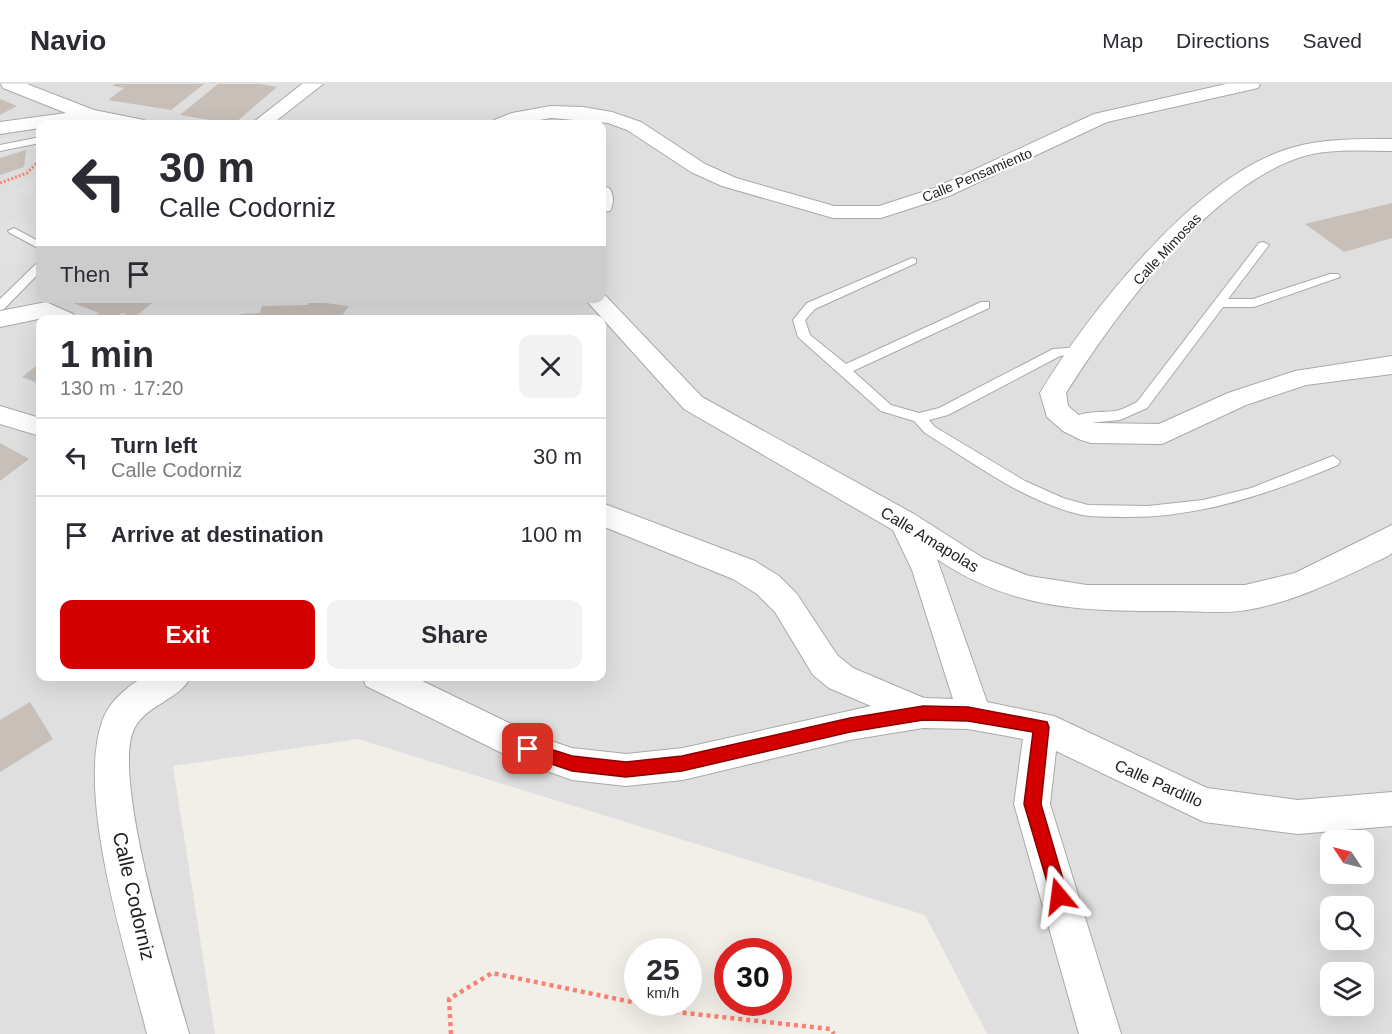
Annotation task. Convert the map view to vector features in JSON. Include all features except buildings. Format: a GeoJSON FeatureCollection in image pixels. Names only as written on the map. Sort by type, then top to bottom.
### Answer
{"type":"FeatureCollection","features":[{"type":"Feature","properties":{"kind":"street"},"geometry":{"type":"LineString","coordinates":[[10,84],[92,119]]}},
{"type":"Feature","properties":{"kind":"street"},"geometry":{"type":"LineString","coordinates":[[265,120],[314,84]]}},
{"type":"Feature","properties":{"kind":"street","name":"Calle Pensamiento"},"geometry":{"type":"LineString","coordinates":[[511,120],[551,112],[583,119],[612,118],[634,126],[698,168],[729,182],[833,212],[881,212],[942,192],[1101,117],[1251,84]]}},
{"type":"Feature","properties":{"kind":"street"},"geometry":{"type":"LineString","coordinates":[[0,128],[36,124]]}},
{"type":"Feature","properties":{"kind":"street","name":"Calle Mimosas"},"geometry":{"type":"LineString","coordinates":[[1072,424],[1056,410],[1053,393],[1079,350],[1168,245],[1202,212],[1245,178],[1283,157],[1317,148],[1392,145]]}},
{"type":"Feature","properties":{"kind":"street","name":"Calle Amapolas"},"geometry":{"type":"LineString","coordinates":[[601,303],[693,403],[904,522],[972,567],[1027,588],[1087,598],[1245,598],[1301,584],[1377,548],[1392,537]]}},
{"type":"Feature","properties":{"kind":"street"},"geometry":{"type":"LineString","coordinates":[[0,319],[46,310],[55,315]]}},
{"type":"Feature","properties":{"kind":"street"},"geometry":{"type":"LineString","coordinates":[[1072,424],[1091,433],[1162,434],[1237,399],[1304,377],[1392,364]]}},
{"type":"Feature","properties":{"kind":"street"},"geometry":{"type":"LineString","coordinates":[[0,415],[36,426]]}},
{"type":"Feature","properties":{"kind":"street"},"geometry":{"type":"LineString","coordinates":[[606,516],[744,570],[768,585],[786,603],[825,665],[841,678],[923,713]]}},
{"type":"Feature","properties":{"kind":"street"},"geometry":{"type":"LineString","coordinates":[[904,522],[927,570],[975,716]]}},
{"type":"Feature","properties":{"kind":"street","name":"Calle Codorniz"},"geometry":{"type":"LineString","coordinates":[[166,681],[142,695],[119,721],[111,753],[120,849],[168,1034]]}},
{"type":"Feature","properties":{"kind":"street"},"geometry":{"type":"LineString","coordinates":[[388,681],[528,749],[572,764],[626,770],[682,764],[850,725],[923,713],[975,716],[1042,727],[1032,804],[1100,1034]]}},
{"type":"Feature","properties":{"kind":"street","name":"Calle Pardillo"},"geometry":{"type":"LineString","coordinates":[[1042,727],[1204,805],[1298,817],[1392,808]]}},
{"type":"Feature","properties":{"kind":"lane"},"geometry":{"type":"LineString","coordinates":[[0,148],[36,141]]}},
{"type":"Feature","properties":{"kind":"lane"},"geometry":{"type":"LineString","coordinates":[[14,231],[36,244]]}},
{"type":"Feature","properties":{"kind":"lane"},"geometry":{"type":"LineString","coordinates":[[1072,424],[1086,418],[1120,415],[1142,405],[1263,245]]}},
{"type":"Feature","properties":{"kind":"lane"},"geometry":{"type":"LineString","coordinates":[[912,261],[811,306],[799,320],[804,337],[846,370],[858,385],[886,408],[919,418],[930,430],[1026,488],[1079,509],[1150,513],[1212,506],[1285,482],[1333,460]]}},
{"type":"Feature","properties":{"kind":"lane"},"geometry":{"type":"LineString","coordinates":[[0,306],[36,270]]}},
{"type":"Feature","properties":{"kind":"lane"},"geometry":{"type":"LineString","coordinates":[[1219,303],[1254,303],[1334,277]]}},
{"type":"Feature","properties":{"kind":"lane"},"geometry":{"type":"LineString","coordinates":[[846,370],[985,305]]}},
{"type":"Feature","properties":{"kind":"lane"},"geometry":{"type":"LineString","coordinates":[[919,418],[943,412],[1057,352],[1079,350]]}},
{"type":"Feature","properties":{"kind":"path"},"geometry":{"type":"LineString","coordinates":[[0,183],[27,173],[36,166]]}},
{"type":"Feature","properties":{"kind":"path"},"geometry":{"type":"LineString","coordinates":[[451,1034],[449,999],[492,973],[685,1013],[830,1029],[834,1034]]}},
{"type":"Feature","properties":{"kind":"shaded area"},"geometry":{"type":"Polygon","coordinates":[[[0,84],[1392,84],[1392,1034],[987,1034],[925,915],[358,739],[173,766],[215,1034],[0,1034],[0,84]]]}},
{"type":"Feature","properties":{"kind":"shaded area"},"geometry":{"type":"Polygon","coordinates":[[[36,131],[36,150],[32,146],[0,155],[0,138],[36,131]]]}},
{"type":"Feature","properties":{"kind":"shaded area"},"geometry":{"type":"Polygon","coordinates":[[[36,173],[36,195],[14,192],[36,173]]]}},
{"type":"Feature","properties":{"kind":"shaded area"},"geometry":{"type":"Polygon","coordinates":[[[9,221],[36,225],[36,263],[30,266],[0,264],[0,224],[9,221]]]}},
{"type":"Feature","properties":{"kind":"route"},"geometry":{"type":"LineString","coordinates":[[528,749],[572,764],[626,770],[682,764],[850,725],[923,713],[968,714],[1042,727],[1032,804],[1059,896]]}}]}
